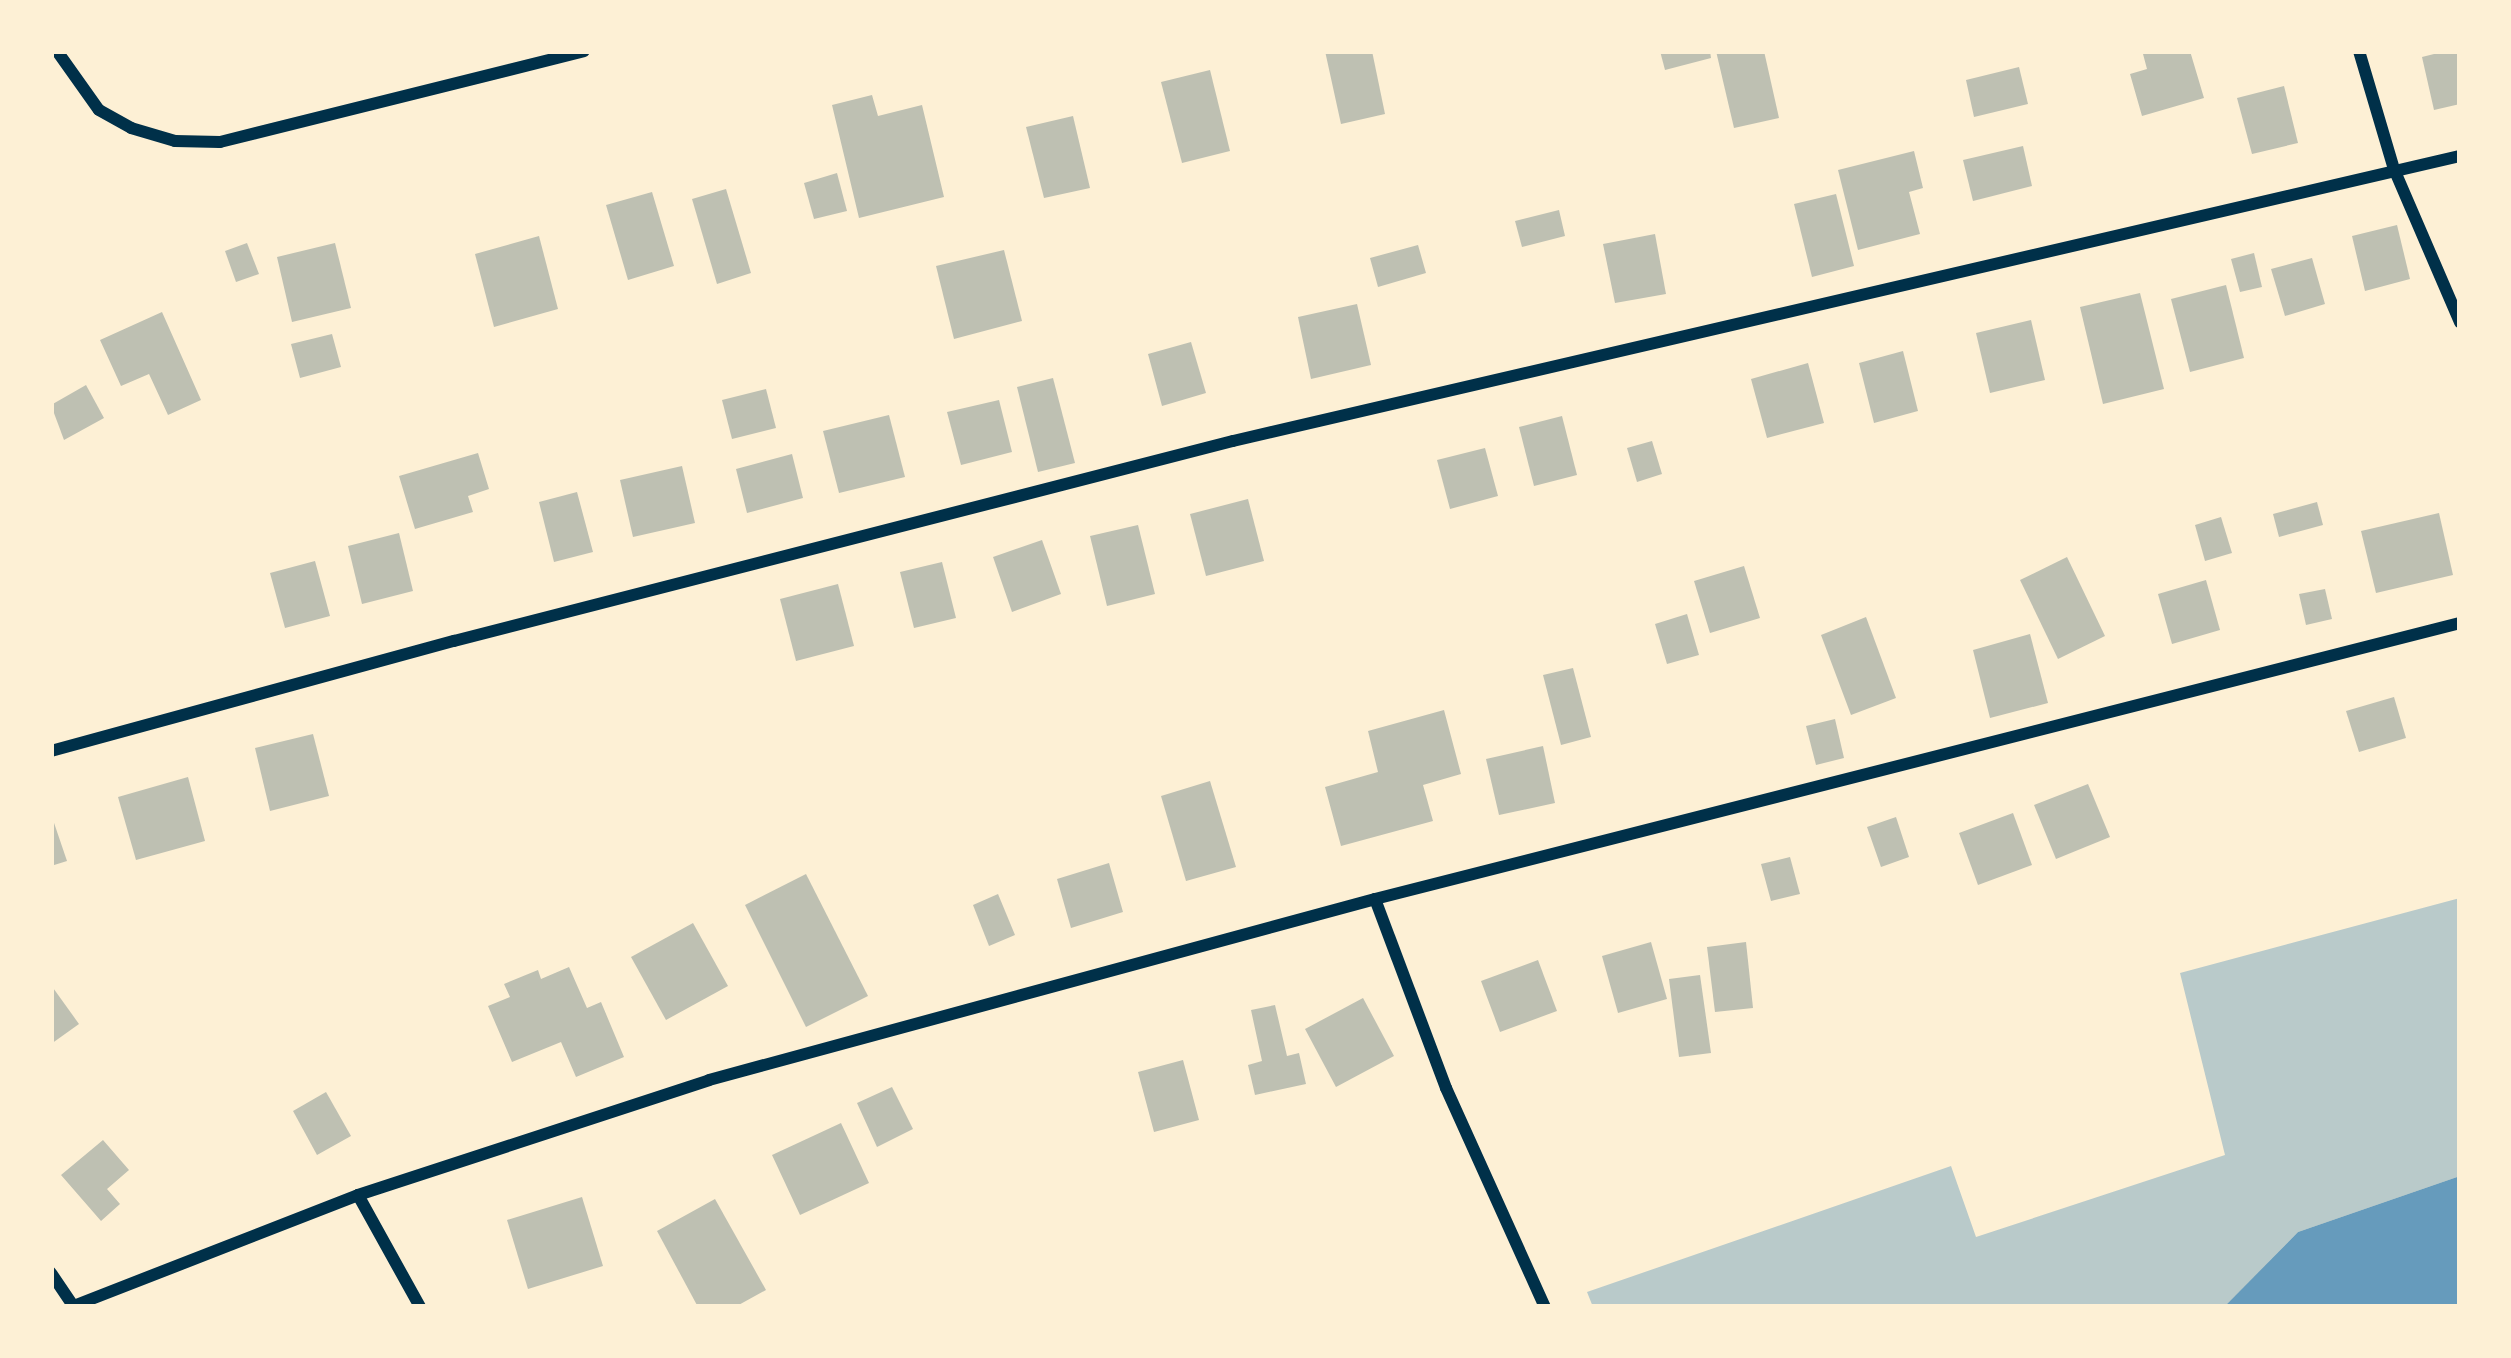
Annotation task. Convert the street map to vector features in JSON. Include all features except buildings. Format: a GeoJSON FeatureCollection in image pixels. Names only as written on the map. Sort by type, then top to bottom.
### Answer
{"type":"FeatureCollection","features":[{"type":"Feature","properties":{"kind":"street"},"geometry":{"type":"LineString","coordinates":[[58,51],[99,110],[115,119],[175,141],[220,142],[584,51]]}},
{"type":"Feature","properties":{"kind":"street"},"geometry":{"type":"LineString","coordinates":[[2359,51],[2394,170],[2460,322]]}},
{"type":"Feature","properties":{"kind":"street"},"geometry":{"type":"LineString","coordinates":[[51,751],[477,634],[1233,441],[2460,156]]}},
{"type":"Feature","properties":{"kind":"street"},"geometry":{"type":"LineString","coordinates":[[51,1273],[72,1306],[358,1195],[709,1080],[1375,899],[2460,623]]}},
{"type":"Feature","properties":{"kind":"street"},"geometry":{"type":"LineString","coordinates":[[1375,899],[1446,1088],[1545,1307]]}},
{"type":"Feature","properties":{"kind":"street"},"geometry":{"type":"LineString","coordinates":[[358,1195],[420,1307]]}},
{"type":"Feature","properties":{"kind":"shaded area"},"geometry":{"type":"Polygon","coordinates":[[[2460,898],[2460,1176],[2298,1232],[2224,1307],[1593,1307],[1587,1292],[1951,1166],[1976,1237],[2225,1155],[2180,973],[2460,898]]]}},
{"type":"Feature","properties":{"kind":"water"},"geometry":{"type":"Polygon","coordinates":[[[2460,1176],[2460,1307],[2224,1307],[2298,1232],[2460,1176]]]}}]}
